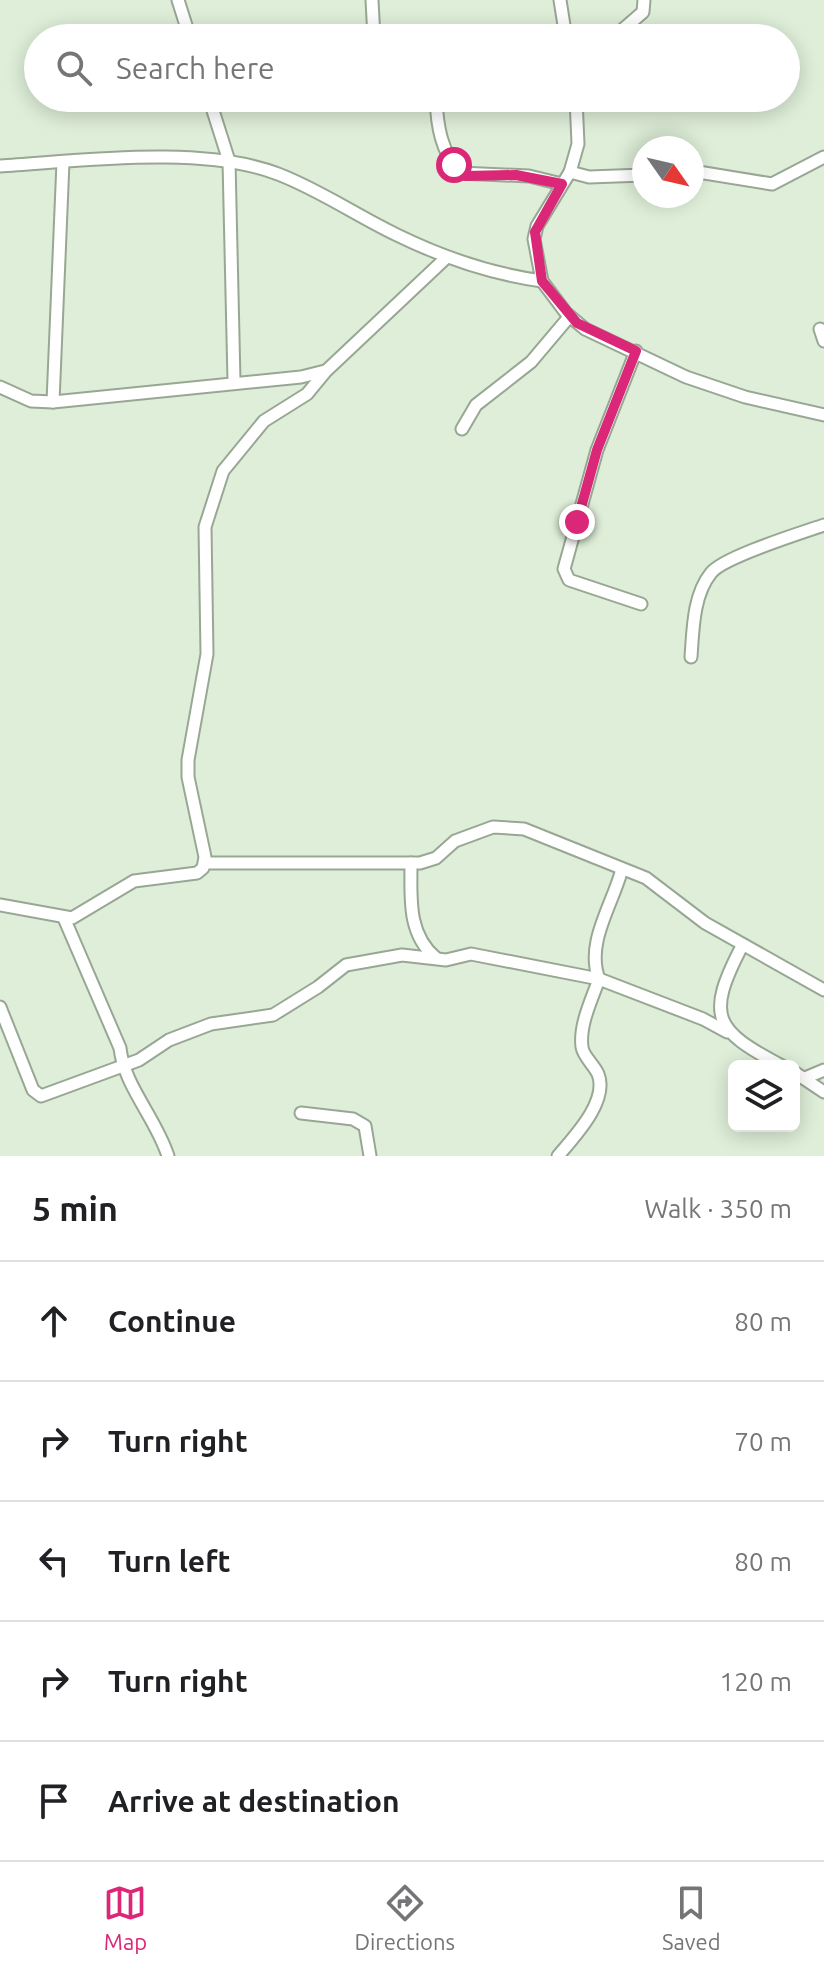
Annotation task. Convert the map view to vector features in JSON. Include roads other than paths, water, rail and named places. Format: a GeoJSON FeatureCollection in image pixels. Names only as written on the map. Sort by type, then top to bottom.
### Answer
{"type":"FeatureCollection","features":[{"type":"Feature","properties":{"kind":"street"},"geometry":{"type":"LineString","coordinates":[[372,0],[373,24]]}},
{"type":"Feature","properties":{"kind":"street"},"geometry":{"type":"LineString","coordinates":[[560,0],[564,24]]}},
{"type":"Feature","properties":{"kind":"street"},"geometry":{"type":"LineString","coordinates":[[629,24],[643,12],[644,0]]}},
{"type":"Feature","properties":{"kind":"street"},"geometry":{"type":"LineString","coordinates":[[181,1],[187,24]]}},
{"type":"Feature","properties":{"kind":"street"},"geometry":{"type":"LineString","coordinates":[[213,112],[229,161],[234,381]]}},
{"type":"Feature","properties":{"kind":"street"},"geometry":{"type":"LineString","coordinates":[[436,112],[437,128],[460,173],[529,176],[562,184]]}},
{"type":"Feature","properties":{"kind":"street"},"geometry":{"type":"LineString","coordinates":[[577,112],[578,144],[570,172],[535,232],[542,281],[569,317],[585,329],[686,377],[730,392],[824,415]]}},
{"type":"Feature","properties":{"kind":"street"},"geometry":{"type":"LineString","coordinates":[[704,173],[772,184],[824,157]]}},
{"type":"Feature","properties":{"kind":"street"},"geometry":{"type":"LineString","coordinates":[[0,166],[63,162],[229,161],[290,179],[447,257],[513,277],[542,281]]}},
{"type":"Feature","properties":{"kind":"street"},"geometry":{"type":"LineString","coordinates":[[53,402],[63,162]]}},
{"type":"Feature","properties":{"kind":"street"},"geometry":{"type":"LineString","coordinates":[[570,172],[589,177],[632,175]]}},
{"type":"Feature","properties":{"kind":"street"},"geometry":{"type":"LineString","coordinates":[[0,905],[64,918],[83,912],[107,894],[134,881],[197,873],[205,863],[188,777],[189,747],[207,654],[205,527],[223,471],[264,421],[307,394],[326,371],[447,257]]}},
{"type":"Feature","properties":{"kind":"street"},"geometry":{"type":"LineString","coordinates":[[462,429],[476,405],[531,362],[569,317]]}},
{"type":"Feature","properties":{"kind":"street"},"geometry":{"type":"LineString","coordinates":[[636,351],[597,450],[564,569],[569,580],[641,604]]}},
{"type":"Feature","properties":{"kind":"street"},"geometry":{"type":"LineString","coordinates":[[0,387],[31,401],[53,402],[234,381],[301,377],[326,371]]}},
{"type":"Feature","properties":{"kind":"street"},"geometry":{"type":"LineString","coordinates":[[691,657],[701,593],[710,574],[732,560],[824,525]]}},
{"type":"Feature","properties":{"kind":"street"},"geometry":{"type":"LineString","coordinates":[[205,863],[411,863],[436,858],[451,843],[487,829],[511,826],[655,884],[687,911],[742,946],[824,990]]}},
{"type":"Feature","properties":{"kind":"street"},"geometry":{"type":"LineString","coordinates":[[411,863],[411,913],[415,930],[423,945],[439,960]]}},
{"type":"Feature","properties":{"kind":"street"},"geometry":{"type":"LineString","coordinates":[[558,1156],[597,1102],[600,1091],[598,1073],[582,1048],[585,1020],[599,979],[594,967],[595,952],[622,869]]}},
{"type":"Feature","properties":{"kind":"street"},"geometry":{"type":"LineString","coordinates":[[64,918],[120,1048],[122,1066],[162,1138],[168,1156]]}},
{"type":"Feature","properties":{"kind":"street"},"geometry":{"type":"LineString","coordinates":[[727,1032],[719,1016],[719,1004],[742,946]]}},
{"type":"Feature","properties":{"kind":"street"},"geometry":{"type":"LineString","coordinates":[[0,1007],[33,1090],[38,1095],[139,1060],[169,1040],[211,1024],[273,1015],[346,965],[402,955],[439,960],[471,954],[599,979],[703,1019],[772,1060]]}},
{"type":"Feature","properties":{"kind":"street"},"geometry":{"type":"LineString","coordinates":[[800,1075],[824,1070]]}},
{"type":"Feature","properties":{"kind":"street"},"geometry":{"type":"LineString","coordinates":[[800,1075],[824,1092]]}},
{"type":"Feature","properties":{"kind":"street"},"geometry":{"type":"LineString","coordinates":[[301,1113],[353,1119],[365,1126],[370,1156]]}}]}
